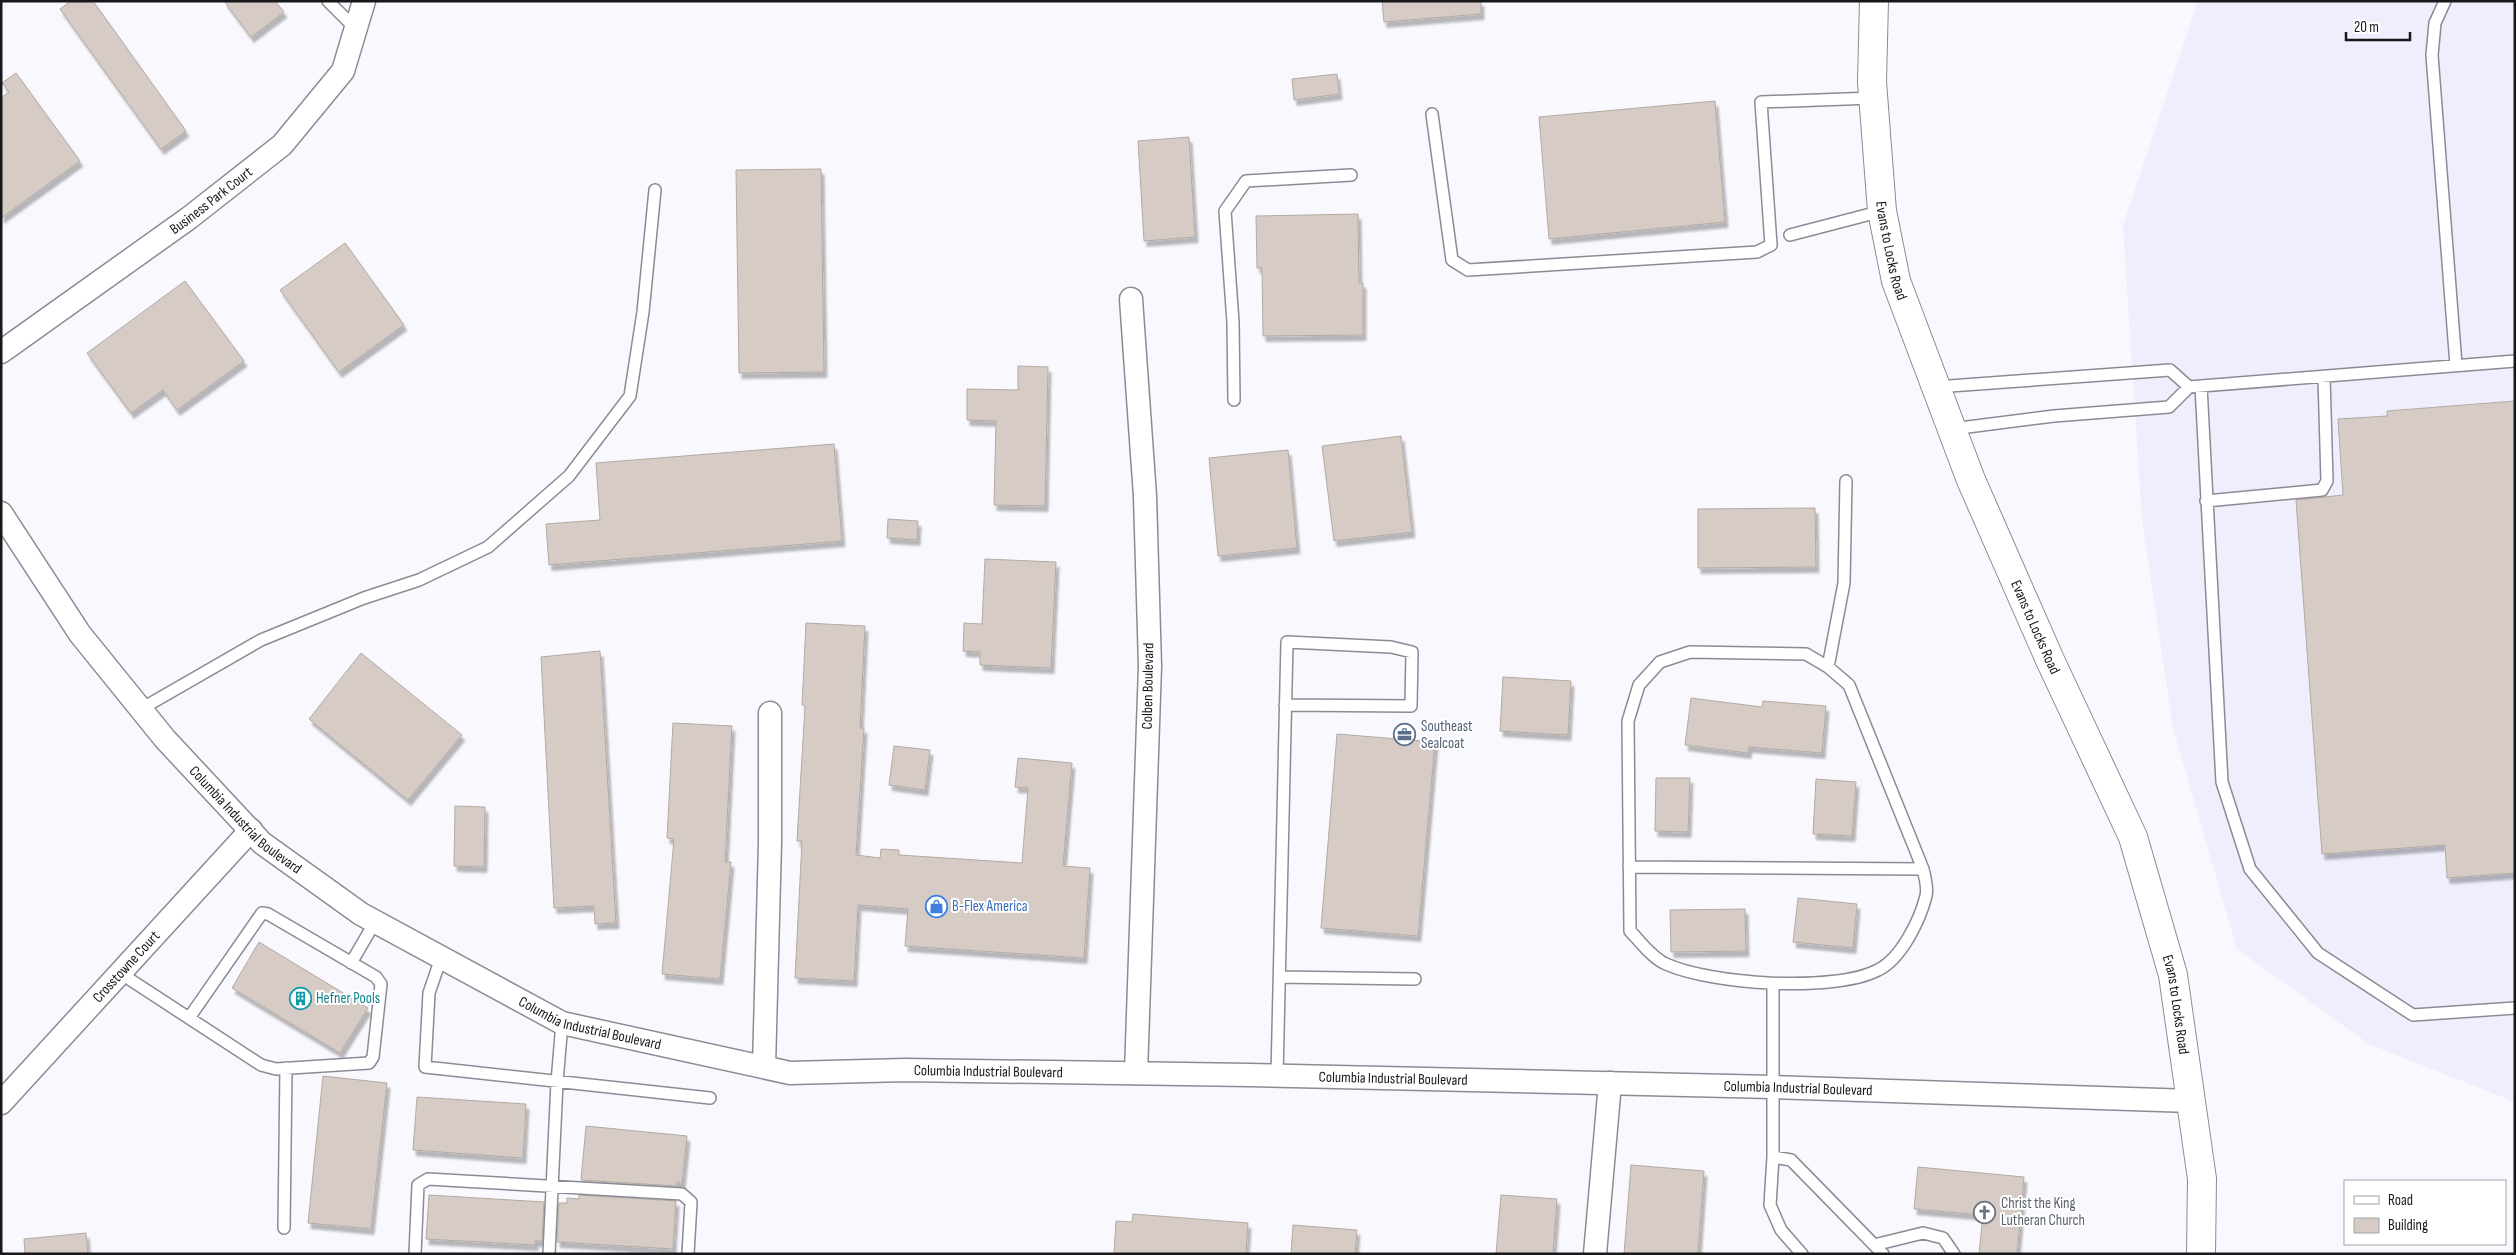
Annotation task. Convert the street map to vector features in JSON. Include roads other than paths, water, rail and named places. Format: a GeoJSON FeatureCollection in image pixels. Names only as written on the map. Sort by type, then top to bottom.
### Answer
{"type":"FeatureCollection","features":[{"type":"Feature","properties":{"kind":"street","name":"Business Park Court"},"geometry":{"type":"LineString","coordinates":[[1,352],[189,218],[282,144],[343,71],[364,1]]}},
{"type":"Feature","properties":{"kind":"street","name":"Evans to Locks Road"},"geometry":{"type":"LineString","coordinates":[[1874,1],[1873,98],[1882,211],[1896,281],[1971,480],[2046,651],[2133,837],[2173,975],[2202,1179],[2201,1254]]}},
{"type":"Feature","properties":{"kind":"street","name":"Colben Boulevard"},"geometry":{"type":"LineString","coordinates":[[1132,299],[1145,496],[1150,666],[1136,1073]]}},
{"type":"Feature","properties":{"kind":"street","name":"Columbia Industrial Boulevard"},"geometry":{"type":"LineString","coordinates":[[1,513],[80,634],[166,739],[262,842],[361,914],[562,1023],[790,1073],[905,1070],[1136,1073],[1772,1087],[2191,1101]]}},
{"type":"Feature","properties":{"kind":"street"},"geometry":{"type":"LineString","coordinates":[[764,1067],[770,843],[770,713]]}},
{"type":"Feature","properties":{"kind":"street","name":"Crosstowne Court"},"geometry":{"type":"LineString","coordinates":[[1,1103],[250,830]]}},
{"type":"Feature","properties":{"kind":"street"},"geometry":{"type":"LineString","coordinates":[[1595,1254],[1610,1083]]}},
{"type":"Feature","properties":{"kind":"lane"},"geometry":{"type":"LineString","coordinates":[[328,1],[356,29]]}},
{"type":"Feature","properties":{"kind":"lane"},"geometry":{"type":"LineString","coordinates":[[2445,1],[2435,23],[2432,55],[2456,365]]}},
{"type":"Feature","properties":{"kind":"lane"},"geometry":{"type":"LineString","coordinates":[[1432,114],[1452,260],[1468,270],[1757,252],[1771,245],[1761,102],[1873,98]]}},
{"type":"Feature","properties":{"kind":"lane"},"geometry":{"type":"LineString","coordinates":[[1234,400],[1233,322],[1225,211],[1246,181],[1351,175]]}},
{"type":"Feature","properties":{"kind":"lane"},"geometry":{"type":"LineString","coordinates":[[141,709],[261,640],[364,598],[419,580],[488,547],[568,476],[630,396],[643,312],[655,190]]}},
{"type":"Feature","properties":{"kind":"lane"},"geometry":{"type":"LineString","coordinates":[[1790,236],[1882,211]]}},
{"type":"Feature","properties":{"kind":"lane"},"geometry":{"type":"LineString","coordinates":[[1952,429],[2054,416],[2169,407],[2195,387],[2515,361]]}},
{"type":"Feature","properties":{"kind":"lane"},"geometry":{"type":"LineString","coordinates":[[1936,387],[2170,370],[2195,387]]}},
{"type":"Feature","properties":{"kind":"lane"},"geometry":{"type":"LineString","coordinates":[[2206,501],[2322,490],[2327,481],[2324,377]]}},
{"type":"Feature","properties":{"kind":"lane"},"geometry":{"type":"LineString","coordinates":[[2195,387],[2206,501],[2222,782],[2250,869],[2318,953],[2413,1015],[2515,1008]]}},
{"type":"Feature","properties":{"kind":"lane"},"geometry":{"type":"LineString","coordinates":[[1828,666],[1844,583],[1846,481]]}},
{"type":"Feature","properties":{"kind":"lane"},"geometry":{"type":"LineString","coordinates":[[1277,1076],[1280,977],[1285,705],[1287,642],[1391,647],[1412,652],[1410,706],[1285,705]]}},
{"type":"Feature","properties":{"kind":"lane"},"geometry":{"type":"LineString","coordinates":[[1690,652],[1806,654],[1828,666],[1849,685],[1923,869],[1927,894],[1906,944],[1879,970],[1848,980],[1773,984],[1692,973],[1664,964],[1630,931],[1628,721],[1640,685],[1660,662],[1690,652]]}},
{"type":"Feature","properties":{"kind":"lane"},"geometry":{"type":"LineString","coordinates":[[1629,867],[1923,869]]}},
{"type":"Feature","properties":{"kind":"lane"},"geometry":{"type":"LineString","coordinates":[[120,973],[261,1065],[276,1069],[369,1063],[373,1056],[381,984],[376,977],[351,962],[268,914],[262,913],[189,1018]]}},
{"type":"Feature","properties":{"kind":"lane"},"geometry":{"type":"LineString","coordinates":[[351,962],[375,922]]}},
{"type":"Feature","properties":{"kind":"lane"},"geometry":{"type":"LineString","coordinates":[[441,958],[428,993],[425,1067],[710,1098]]}},
{"type":"Feature","properties":{"kind":"lane"},"geometry":{"type":"LineString","coordinates":[[1280,977],[1416,980]]}},
{"type":"Feature","properties":{"kind":"lane"},"geometry":{"type":"LineString","coordinates":[[1773,984],[1772,1087],[1774,1157],[1770,1204],[1781,1230],[1802,1254]]}},
{"type":"Feature","properties":{"kind":"lane"},"geometry":{"type":"LineString","coordinates":[[549,1254],[557,1082],[562,1023]]}},
{"type":"Feature","properties":{"kind":"lane"},"geometry":{"type":"LineString","coordinates":[[284,1228],[286,1068]]}},
{"type":"Feature","properties":{"kind":"lane"},"geometry":{"type":"LineString","coordinates":[[1774,1157],[1791,1160],[1882,1254]]}},
{"type":"Feature","properties":{"kind":"lane"},"geometry":{"type":"LineString","coordinates":[[415,1254],[418,1184],[428,1179],[682,1194],[691,1202],[688,1254]]}},
{"type":"Feature","properties":{"kind":"lane"},"geometry":{"type":"LineString","coordinates":[[1874,1245],[1923,1233],[1943,1238],[1954,1254]]}},
{"type":"Feature","properties":{"kind":"place","name":"Southeast Sealcoat"},"geometry":{"type":"Point","coordinates":[1405,735]}},
{"type":"Feature","properties":{"kind":"place","name":"B-Flex America"},"geometry":{"type":"Point","coordinates":[936,906]}},
{"type":"Feature","properties":{"kind":"place","name":"Hefner Pools"},"geometry":{"type":"Point","coordinates":[300,998]}},
{"type":"Feature","properties":{"kind":"place","name":"Christ the King Lutheran Church"},"geometry":{"type":"Point","coordinates":[1985,1212]}}]}
